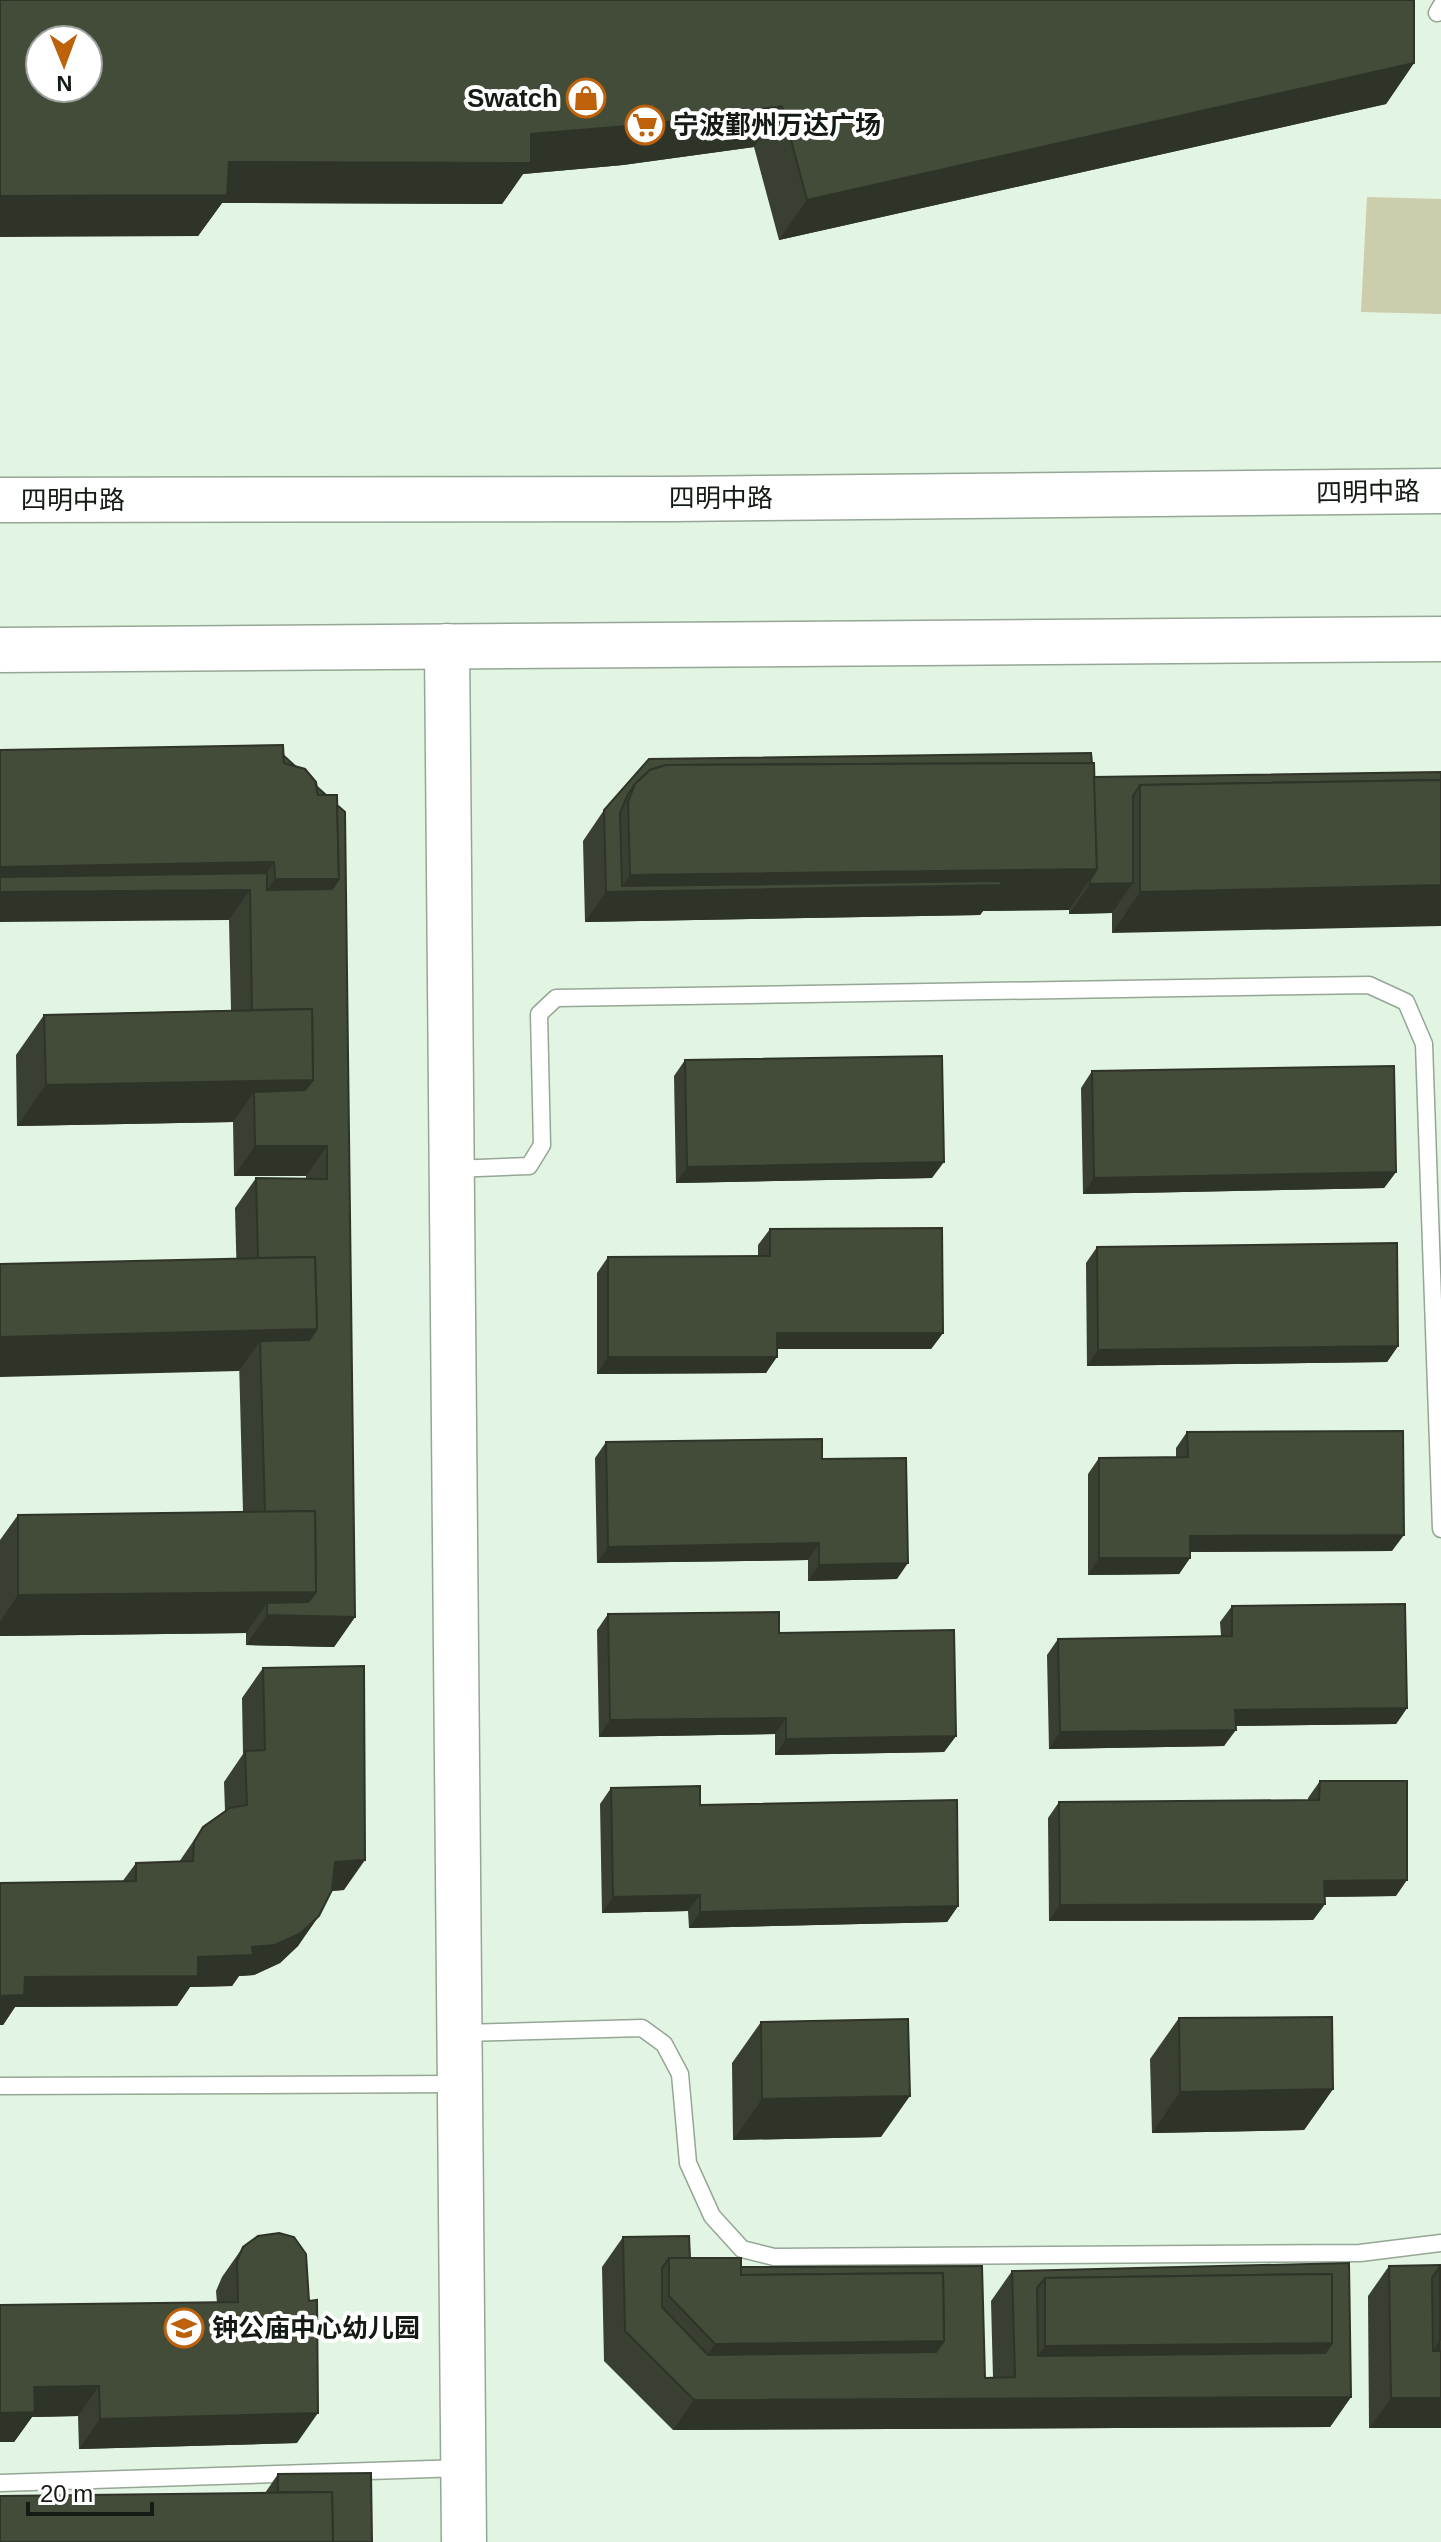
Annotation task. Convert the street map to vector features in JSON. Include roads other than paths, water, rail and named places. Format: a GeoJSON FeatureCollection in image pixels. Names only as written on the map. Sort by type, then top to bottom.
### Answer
{"type":"FeatureCollection","features":[{"type":"Feature","properties":{"kind":"main road","name":"四明中路"},"geometry":{"type":"LineString","coordinates":[[0,500],[673,499],[1441,491]]}},
{"type":"Feature","properties":{"kind":"main road"},"geometry":{"type":"LineString","coordinates":[[0,650],[1441,639]]}},
{"type":"Feature","properties":{"kind":"main road"},"geometry":{"type":"LineString","coordinates":[[447,646],[464,2542]]}},
{"type":"Feature","properties":{"kind":"lane"},"geometry":{"type":"LineString","coordinates":[[452,1169],[529,1166],[542,1145],[539,1014],[556,998],[1369,985],[1406,1002],[1424,1044],[1434,1419],[1441,1529]]}},
{"type":"Feature","properties":{"kind":"lane"},"geometry":{"type":"LineString","coordinates":[[459,2033],[642,2028],[664,2044],[680,2074],[688,2163],[712,2216],[742,2249],[774,2257],[1360,2253],[1441,2243]]}},
{"type":"Feature","properties":{"kind":"lane"},"geometry":{"type":"LineString","coordinates":[[0,2086],[460,2084]]}},
{"type":"Feature","properties":{"kind":"lane"},"geometry":{"type":"LineString","coordinates":[[0,2483],[463,2468]]}},
{"type":"Feature","properties":{"kind":"place","name":"Swatch"},"geometry":{"type":"Point","coordinates":[586,98]}},
{"type":"Feature","properties":{"kind":"place","name":"宁波鄞州万达广场"},"geometry":{"type":"Point","coordinates":[645,125]}},
{"type":"Feature","properties":{"kind":"place","name":"钟公庙中心幼儿园"},"geometry":{"type":"Point","coordinates":[184,2328]}}]}
